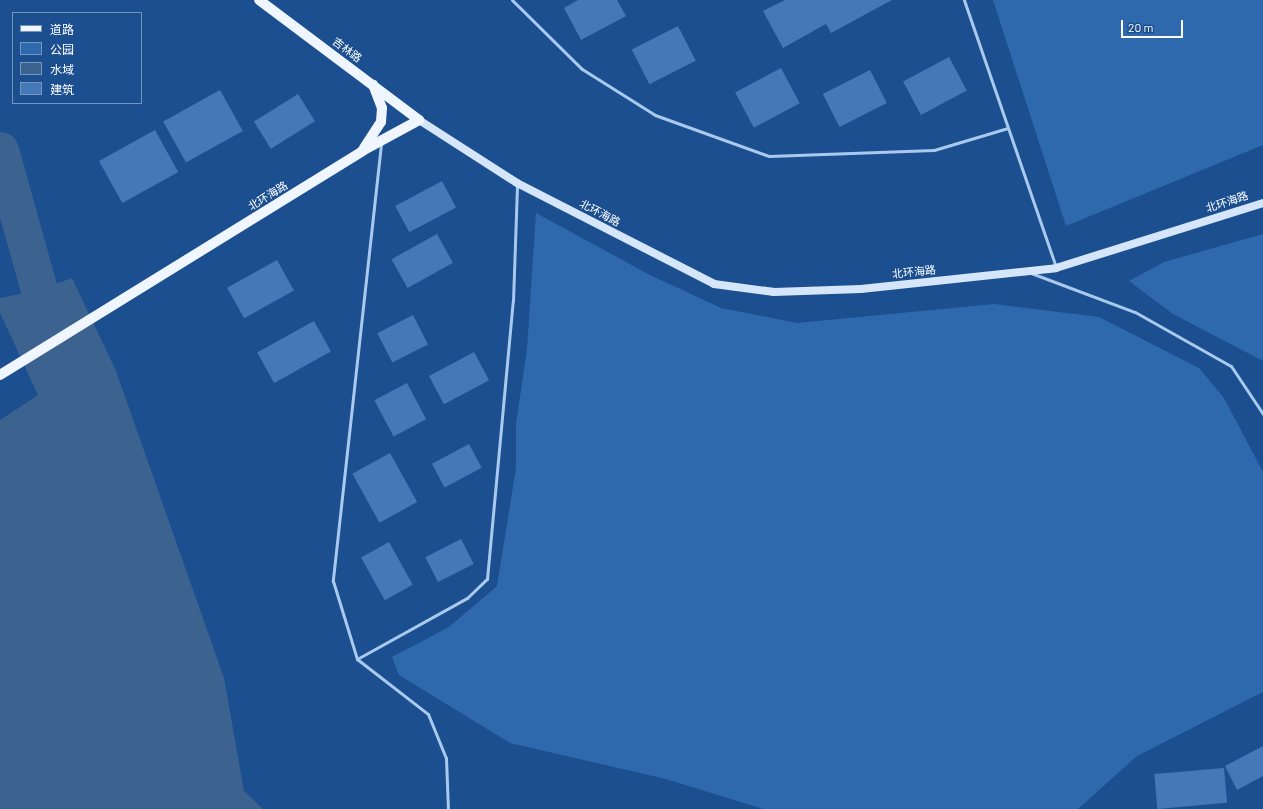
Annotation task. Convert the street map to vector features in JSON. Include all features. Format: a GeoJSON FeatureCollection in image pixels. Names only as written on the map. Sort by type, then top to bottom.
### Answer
{"type":"FeatureCollection","features":[{"type":"Feature","properties":{"kind":"main road","name":"吉林路"},"geometry":{"type":"LineString","coordinates":[[259,0],[420,120]]}},
{"type":"Feature","properties":{"kind":"main road"},"geometry":{"type":"LineString","coordinates":[[362,151],[381,122],[382,108],[373,85]]}},
{"type":"Feature","properties":{"kind":"main road","name":"北环海路"},"geometry":{"type":"LineString","coordinates":[[0,375],[129,297],[362,151],[420,120],[517,183],[714,284],[774,292],[861,289],[1056,268],[1263,202]]}},
{"type":"Feature","properties":{"kind":"lane"},"geometry":{"type":"LineString","coordinates":[[512,0],[582,69],[655,115],[769,156],[934,150],[1008,128]]}},
{"type":"Feature","properties":{"kind":"lane"},"geometry":{"type":"LineString","coordinates":[[964,0],[1056,268]]}},
{"type":"Feature","properties":{"kind":"lane"},"geometry":{"type":"LineString","coordinates":[[381,140],[333,581],[357,658],[428,714],[446,758],[448,809]]}},
{"type":"Feature","properties":{"kind":"lane"},"geometry":{"type":"LineString","coordinates":[[357,658],[467,598],[487,579],[513,301],[517,183]]}},
{"type":"Feature","properties":{"kind":"lane"},"geometry":{"type":"LineString","coordinates":[[1028,272],[1135,312],[1231,366],[1263,414]]}},
{"type":"Feature","properties":{"kind":"green space"},"geometry":{"type":"Polygon","coordinates":[[[993,0],[1263,0],[1263,145],[1066,226],[993,0]]]}},
{"type":"Feature","properties":{"kind":"green space"},"geometry":{"type":"Polygon","coordinates":[[[536,213],[650,275],[721,308],[797,323],[994,304],[1099,317],[1199,368],[1224,398],[1263,472],[1263,692],[1137,756],[1078,809],[763,809],[666,779],[510,743],[399,675],[392,657],[449,627],[497,586],[516,468],[516,424],[527,349],[536,213]]]}},
{"type":"Feature","properties":{"kind":"green space"},"geometry":{"type":"Polygon","coordinates":[[[1263,234],[1263,361],[1173,314],[1129,281],[1164,262],[1263,234]]]}},
{"type":"Feature","properties":{"kind":"water"},"geometry":{"type":"Polygon","coordinates":[[[72,278],[116,371],[224,678],[244,791],[263,809],[0,809],[0,420],[38,395],[0,313],[0,298],[39,290],[72,278]]]}},
{"type":"Feature","properties":{"kind":"building"},"geometry":{"type":"Polygon","coordinates":[[[578,0],[617,0],[626,16],[581,40],[564,8],[578,0]]]}},
{"type":"Feature","properties":{"kind":"building"},"geometry":{"type":"Polygon","coordinates":[[[785,0],[892,0],[831,33],[826,24],[783,48],[763,11],[785,0]]]}},
{"type":"Feature","properties":{"kind":"building"},"geometry":{"type":"Polygon","coordinates":[[[678,26],[696,61],[649,84],[632,50],[678,26]]]}},
{"type":"Feature","properties":{"kind":"building"},"geometry":{"type":"Polygon","coordinates":[[[949,57],[967,91],[921,115],[903,81],[949,57]]]}},
{"type":"Feature","properties":{"kind":"building"},"geometry":{"type":"Polygon","coordinates":[[[781,68],[800,103],[754,128],[735,92],[781,68]]]}},
{"type":"Feature","properties":{"kind":"building"},"geometry":{"type":"Polygon","coordinates":[[[870,70],[887,103],[840,127],[823,94],[870,70]]]}},
{"type":"Feature","properties":{"kind":"building"},"geometry":{"type":"Polygon","coordinates":[[[220,90],[243,131],[186,163],[163,122],[220,90]]]}},
{"type":"Feature","properties":{"kind":"building"},"geometry":{"type":"Polygon","coordinates":[[[298,94],[315,121],[271,149],[254,122],[298,94]]]}},
{"type":"Feature","properties":{"kind":"building"},"geometry":{"type":"Polygon","coordinates":[[[155,130],[178,172],[122,203],[99,161],[155,130]]]}},
{"type":"Feature","properties":{"kind":"building"},"geometry":{"type":"Polygon","coordinates":[[[442,181],[456,207],[409,232],[395,206],[442,181]]]}},
{"type":"Feature","properties":{"kind":"building"},"geometry":{"type":"Polygon","coordinates":[[[437,234],[453,263],[408,288],[392,259],[437,234]]]}},
{"type":"Feature","properties":{"kind":"building"},"geometry":{"type":"Polygon","coordinates":[[[277,260],[294,291],[244,318],[227,288],[277,260]]]}},
{"type":"Feature","properties":{"kind":"building"},"geometry":{"type":"Polygon","coordinates":[[[413,315],[428,344],[392,363],[377,333],[413,315]]]}},
{"type":"Feature","properties":{"kind":"building"},"geometry":{"type":"Polygon","coordinates":[[[314,321],[331,352],[274,383],[257,353],[314,321]]]}},
{"type":"Feature","properties":{"kind":"building"},"geometry":{"type":"Polygon","coordinates":[[[474,352],[489,380],[444,404],[429,376],[474,352]]]}},
{"type":"Feature","properties":{"kind":"building"},"geometry":{"type":"Polygon","coordinates":[[[407,383],[426,419],[394,437],[374,400],[407,383]]]}},
{"type":"Feature","properties":{"kind":"building"},"geometry":{"type":"Polygon","coordinates":[[[469,444],[482,468],[445,488],[432,464],[469,444]]]}},
{"type":"Feature","properties":{"kind":"building"},"geometry":{"type":"Polygon","coordinates":[[[390,453],[417,502],[380,523],[352,474],[390,453]]]}},
{"type":"Feature","properties":{"kind":"building"},"geometry":{"type":"Polygon","coordinates":[[[461,539],[474,564],[438,582],[425,557],[461,539]]]}},
{"type":"Feature","properties":{"kind":"building"},"geometry":{"type":"Polygon","coordinates":[[[389,542],[413,585],[385,600],[361,558],[389,542]]]}},
{"type":"Feature","properties":{"kind":"building"},"geometry":{"type":"Polygon","coordinates":[[[1263,746],[1263,776],[1237,790],[1225,766],[1263,746]]]}},
{"type":"Feature","properties":{"kind":"building"},"geometry":{"type":"Polygon","coordinates":[[[1224,768],[1227,803],[1157,809],[1154,774],[1224,768]]]}},
{"type":"Feature","properties":{"kind":"waterway"},"geometry":{"type":"LineString","coordinates":[[0,150],[39,290]]}}]}
